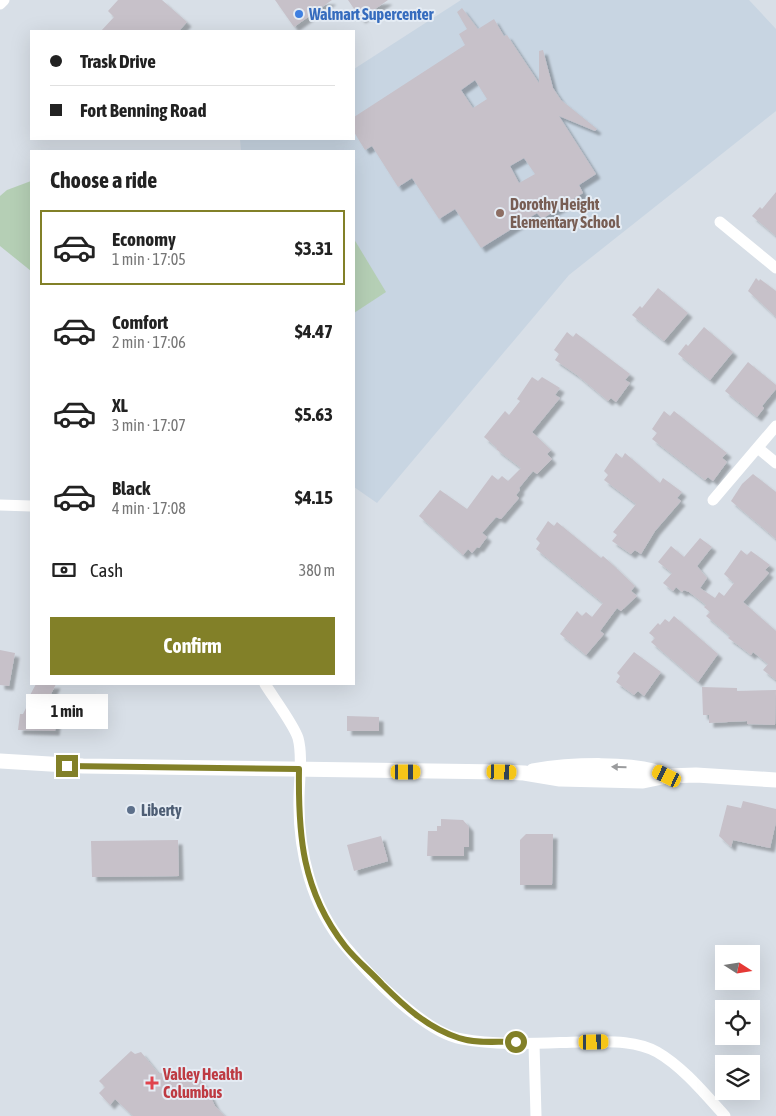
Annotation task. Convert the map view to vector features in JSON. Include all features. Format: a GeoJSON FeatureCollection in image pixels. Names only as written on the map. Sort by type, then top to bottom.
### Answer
{"type":"FeatureCollection","features":[{"type":"Feature","properties":{"kind":"street"},"geometry":{"type":"LineString","coordinates":[[0,4],[4,0]]}},
{"type":"Feature","properties":{"kind":"street"},"geometry":{"type":"LineString","coordinates":[[720,222],[776,268]]}},
{"type":"Feature","properties":{"kind":"street"},"geometry":{"type":"LineString","coordinates":[[713,500],[776,426]]}},
{"type":"Feature","properties":{"kind":"street"},"geometry":{"type":"LineString","coordinates":[[758,448],[776,463]]}},
{"type":"Feature","properties":{"kind":"street"},"geometry":{"type":"LineString","coordinates":[[0,505],[30,506]]}},
{"type":"Feature","properties":{"kind":"street"},"geometry":{"type":"LineString","coordinates":[[265,685],[298,738],[298,813],[302,852],[318,904],[345,946],[389,991],[428,1025],[461,1039],[534,1044],[614,1042],[636,1044],[656,1051],[672,1063],[725,1116]]}},
{"type":"Feature","properties":{"kind":"street"},"geometry":{"type":"LineString","coordinates":[[0,761],[83,766],[524,773],[557,766],[639,767],[654,770],[667,776],[776,780]]}},
{"type":"Feature","properties":{"kind":"street"},"geometry":{"type":"LineString","coordinates":[[534,1044],[536,1116]]}},
{"type":"Feature","properties":{"kind":"shaded area","name":"Dorothy Height Elementary School"},"geometry":{"type":"Polygon","coordinates":[[[461,0],[749,0],[776,29],[776,111],[569,275],[377,503],[355,488],[355,150],[241,150],[240,140],[355,140],[355,68],[461,0]]]}},
{"type":"Feature","properties":{"kind":"green space"},"geometry":{"type":"Polygon","coordinates":[[[30,181],[30,270],[0,246],[0,196],[7,190],[30,181]]]}},
{"type":"Feature","properties":{"kind":"green space"},"geometry":{"type":"Polygon","coordinates":[[[355,241],[386,292],[355,312],[355,241]]]}},
{"type":"Feature","properties":{"kind":"building"},"geometry":{"type":"Polygon","coordinates":[[[118,0],[162,0],[187,22],[180,30],[102,30],[114,17],[108,11],[118,0]]]}},
{"type":"Feature","properties":{"kind":"building","name":"Walmart Supercenter"},"geometry":{"type":"Polygon","coordinates":[[[275,0],[332,0],[294,27],[275,0]]]}},
{"type":"Feature","properties":{"kind":"building","name":"Walmart Supercenter"},"geometry":{"type":"Polygon","coordinates":[[[348,0],[388,0],[361,19],[348,0]]]}},
{"type":"Feature","properties":{"kind":"building"},"geometry":{"type":"Polygon","coordinates":[[[462,8],[478,29],[494,19],[504,36],[507,35],[539,83],[539,51],[543,50],[553,88],[561,100],[597,129],[595,131],[559,116],[596,174],[579,185],[583,193],[542,219],[537,213],[481,248],[455,209],[439,219],[412,178],[398,187],[372,146],[365,150],[355,134],[355,116],[465,45],[459,34],[467,29],[457,12],[462,8]],[[475,80],[461,90],[473,108],[487,99],[475,80]],[[524,158],[510,166],[519,183],[535,174],[524,158]]]}},
{"type":"Feature","properties":{"kind":"building"},"geometry":{"type":"Polygon","coordinates":[[[776,192],[776,236],[752,216],[760,207],[762,209],[776,192]]]}},
{"type":"Feature","properties":{"kind":"building"},"geometry":{"type":"Polygon","coordinates":[[[756,278],[776,291],[776,317],[748,291],[756,278]]]}},
{"type":"Feature","properties":{"kind":"building"},"geometry":{"type":"Polygon","coordinates":[[[658,288],[688,313],[664,341],[632,315],[640,306],[642,308],[658,288]]]}},
{"type":"Feature","properties":{"kind":"building"},"geometry":{"type":"Polygon","coordinates":[[[704,327],[733,352],[710,380],[678,354],[686,344],[688,346],[704,327]]]}},
{"type":"Feature","properties":{"kind":"building"},"geometry":{"type":"Polygon","coordinates":[[[567,332],[573,337],[576,333],[630,374],[625,380],[630,383],[616,402],[611,398],[608,401],[577,375],[555,360],[559,354],[554,350],[567,332]]]}},
{"type":"Feature","properties":{"kind":"building"},"geometry":{"type":"Polygon","coordinates":[[[748,362],[776,385],[776,389],[762,406],[764,408],[757,417],[725,391],[748,362]]]}},
{"type":"Feature","properties":{"kind":"building"},"geometry":{"type":"Polygon","coordinates":[[[532,377],[538,381],[542,377],[560,388],[555,395],[560,398],[532,432],[551,450],[547,454],[552,459],[537,474],[533,471],[519,488],[520,490],[516,495],[519,498],[501,519],[496,517],[482,533],[487,537],[479,548],[477,547],[472,553],[468,549],[463,555],[419,516],[440,490],[467,509],[492,475],[498,480],[502,476],[508,481],[521,468],[484,437],[505,411],[509,415],[520,401],[517,399],[532,377]]]}},
{"type":"Feature","properties":{"kind":"building"},"geometry":{"type":"Polygon","coordinates":[[[664,411],[670,416],[674,411],[727,453],[722,458],[727,462],[713,481],[708,477],[705,480],[652,439],[657,433],[652,429],[664,411]]]}},
{"type":"Feature","properties":{"kind":"building"},"geometry":{"type":"Polygon","coordinates":[[[616,453],[622,458],[625,453],[660,483],[663,478],[682,492],[677,498],[681,501],[655,531],[641,554],[635,550],[631,554],[612,541],[617,535],[613,532],[636,504],[604,480],[608,475],[604,471],[616,453]]]}},
{"type":"Feature","properties":{"kind":"building"},"geometry":{"type":"Polygon","coordinates":[[[753,474],[776,492],[776,539],[731,501],[742,484],[753,474]]]}},
{"type":"Feature","properties":{"kind":"building"},"geometry":{"type":"Polygon","coordinates":[[[548,521],[554,526],[557,522],[601,558],[603,556],[635,586],[631,591],[637,596],[621,611],[617,608],[600,631],[604,634],[586,655],[560,634],[577,611],[582,616],[586,612],[592,617],[603,603],[536,549],[540,543],[536,539],[548,521]]]}},
{"type":"Feature","properties":{"kind":"building"},"geometry":{"type":"Polygon","coordinates":[[[700,538],[712,547],[697,566],[707,578],[700,588],[715,598],[719,592],[724,596],[734,583],[724,574],[741,550],[747,555],[751,551],[770,565],[765,570],[769,573],[743,602],[776,631],[776,680],[763,670],[768,664],[753,652],[751,655],[728,638],[730,636],[706,616],[710,612],[704,607],[706,605],[689,592],[684,590],[682,592],[676,587],[673,591],[663,583],[672,573],[658,562],[671,546],[684,557],[700,538]]]}},
{"type":"Feature","properties":{"kind":"building"},"geometry":{"type":"Polygon","coordinates":[[[674,616],[718,654],[698,682],[651,642],[655,638],[649,633],[658,623],[660,625],[665,619],[669,622],[674,616]]]}},
{"type":"Feature","properties":{"kind":"building"},"geometry":{"type":"Polygon","coordinates":[[[0,650],[15,653],[9,686],[0,685],[0,650]]]}},
{"type":"Feature","properties":{"kind":"building"},"geometry":{"type":"Polygon","coordinates":[[[634,652],[661,672],[644,696],[638,691],[634,695],[616,682],[620,676],[617,673],[634,652]]]}},
{"type":"Feature","properties":{"kind":"building"},"geometry":{"type":"Polygon","coordinates":[[[35,685],[56,685],[50,696],[57,700],[49,715],[57,715],[55,731],[18,730],[20,714],[23,714],[31,698],[29,697],[35,685]]]}},
{"type":"Feature","properties":{"kind":"building"},"geometry":{"type":"Polygon","coordinates":[[[702,687],[737,688],[737,691],[776,690],[775,725],[747,724],[747,721],[709,723],[709,715],[703,715],[702,687]]]}},
{"type":"Feature","properties":{"kind":"building"},"geometry":{"type":"Polygon","coordinates":[[[347,716],[379,717],[379,731],[347,731],[347,716]]]}},
{"type":"Feature","properties":{"kind":"building"},"geometry":{"type":"Polygon","coordinates":[[[743,801],[776,809],[776,822],[770,848],[733,840],[731,847],[719,836],[727,805],[741,808],[743,801]]]}},
{"type":"Feature","properties":{"kind":"building"},"geometry":{"type":"Polygon","coordinates":[[[441,819],[463,820],[469,827],[469,847],[464,847],[464,856],[427,856],[428,831],[437,831],[437,826],[441,826],[441,819]]]}},
{"type":"Feature","properties":{"kind":"building"},"geometry":{"type":"Polygon","coordinates":[[[526,834],[553,834],[552,885],[520,885],[520,840],[526,834]]]}},
{"type":"Feature","properties":{"kind":"building"},"geometry":{"type":"Polygon","coordinates":[[[381,836],[388,861],[354,871],[347,845],[381,836]]]}},
{"type":"Feature","properties":{"kind":"building"},"geometry":{"type":"Polygon","coordinates":[[[178,840],[179,876],[92,877],[91,841],[178,840]]]}},
{"type":"Feature","properties":{"kind":"building","name":"Valley Health Columbus"},"geometry":{"type":"Polygon","coordinates":[[[131,1051],[135,1054],[141,1052],[158,1073],[172,1074],[184,1080],[192,1071],[205,1085],[215,1106],[225,1116],[133,1116],[115,1099],[110,1105],[99,1093],[105,1087],[99,1081],[131,1051]]]}},
{"type":"Feature","properties":{"kind":"place","name":"Walmart Supercenter"},"geometry":{"type":"Point","coordinates":[299,14]}},
{"type":"Feature","properties":{"kind":"place","name":"Dorothy Height Elementary School"},"geometry":{"type":"Point","coordinates":[500,213]}},
{"type":"Feature","properties":{"kind":"place","name":"Liberty"},"geometry":{"type":"Point","coordinates":[131,810]}},
{"type":"Feature","properties":{"kind":"place","name":"Valley Health Columbus"},"geometry":{"type":"Point","coordinates":[152,1083]}},
{"type":"Feature","properties":{"kind":"route"},"geometry":{"type":"LineString","coordinates":[[67,766],[299,769],[298,813],[302,852],[318,904],[345,946],[389,991],[428,1025],[461,1039],[516,1042]]}}]}
